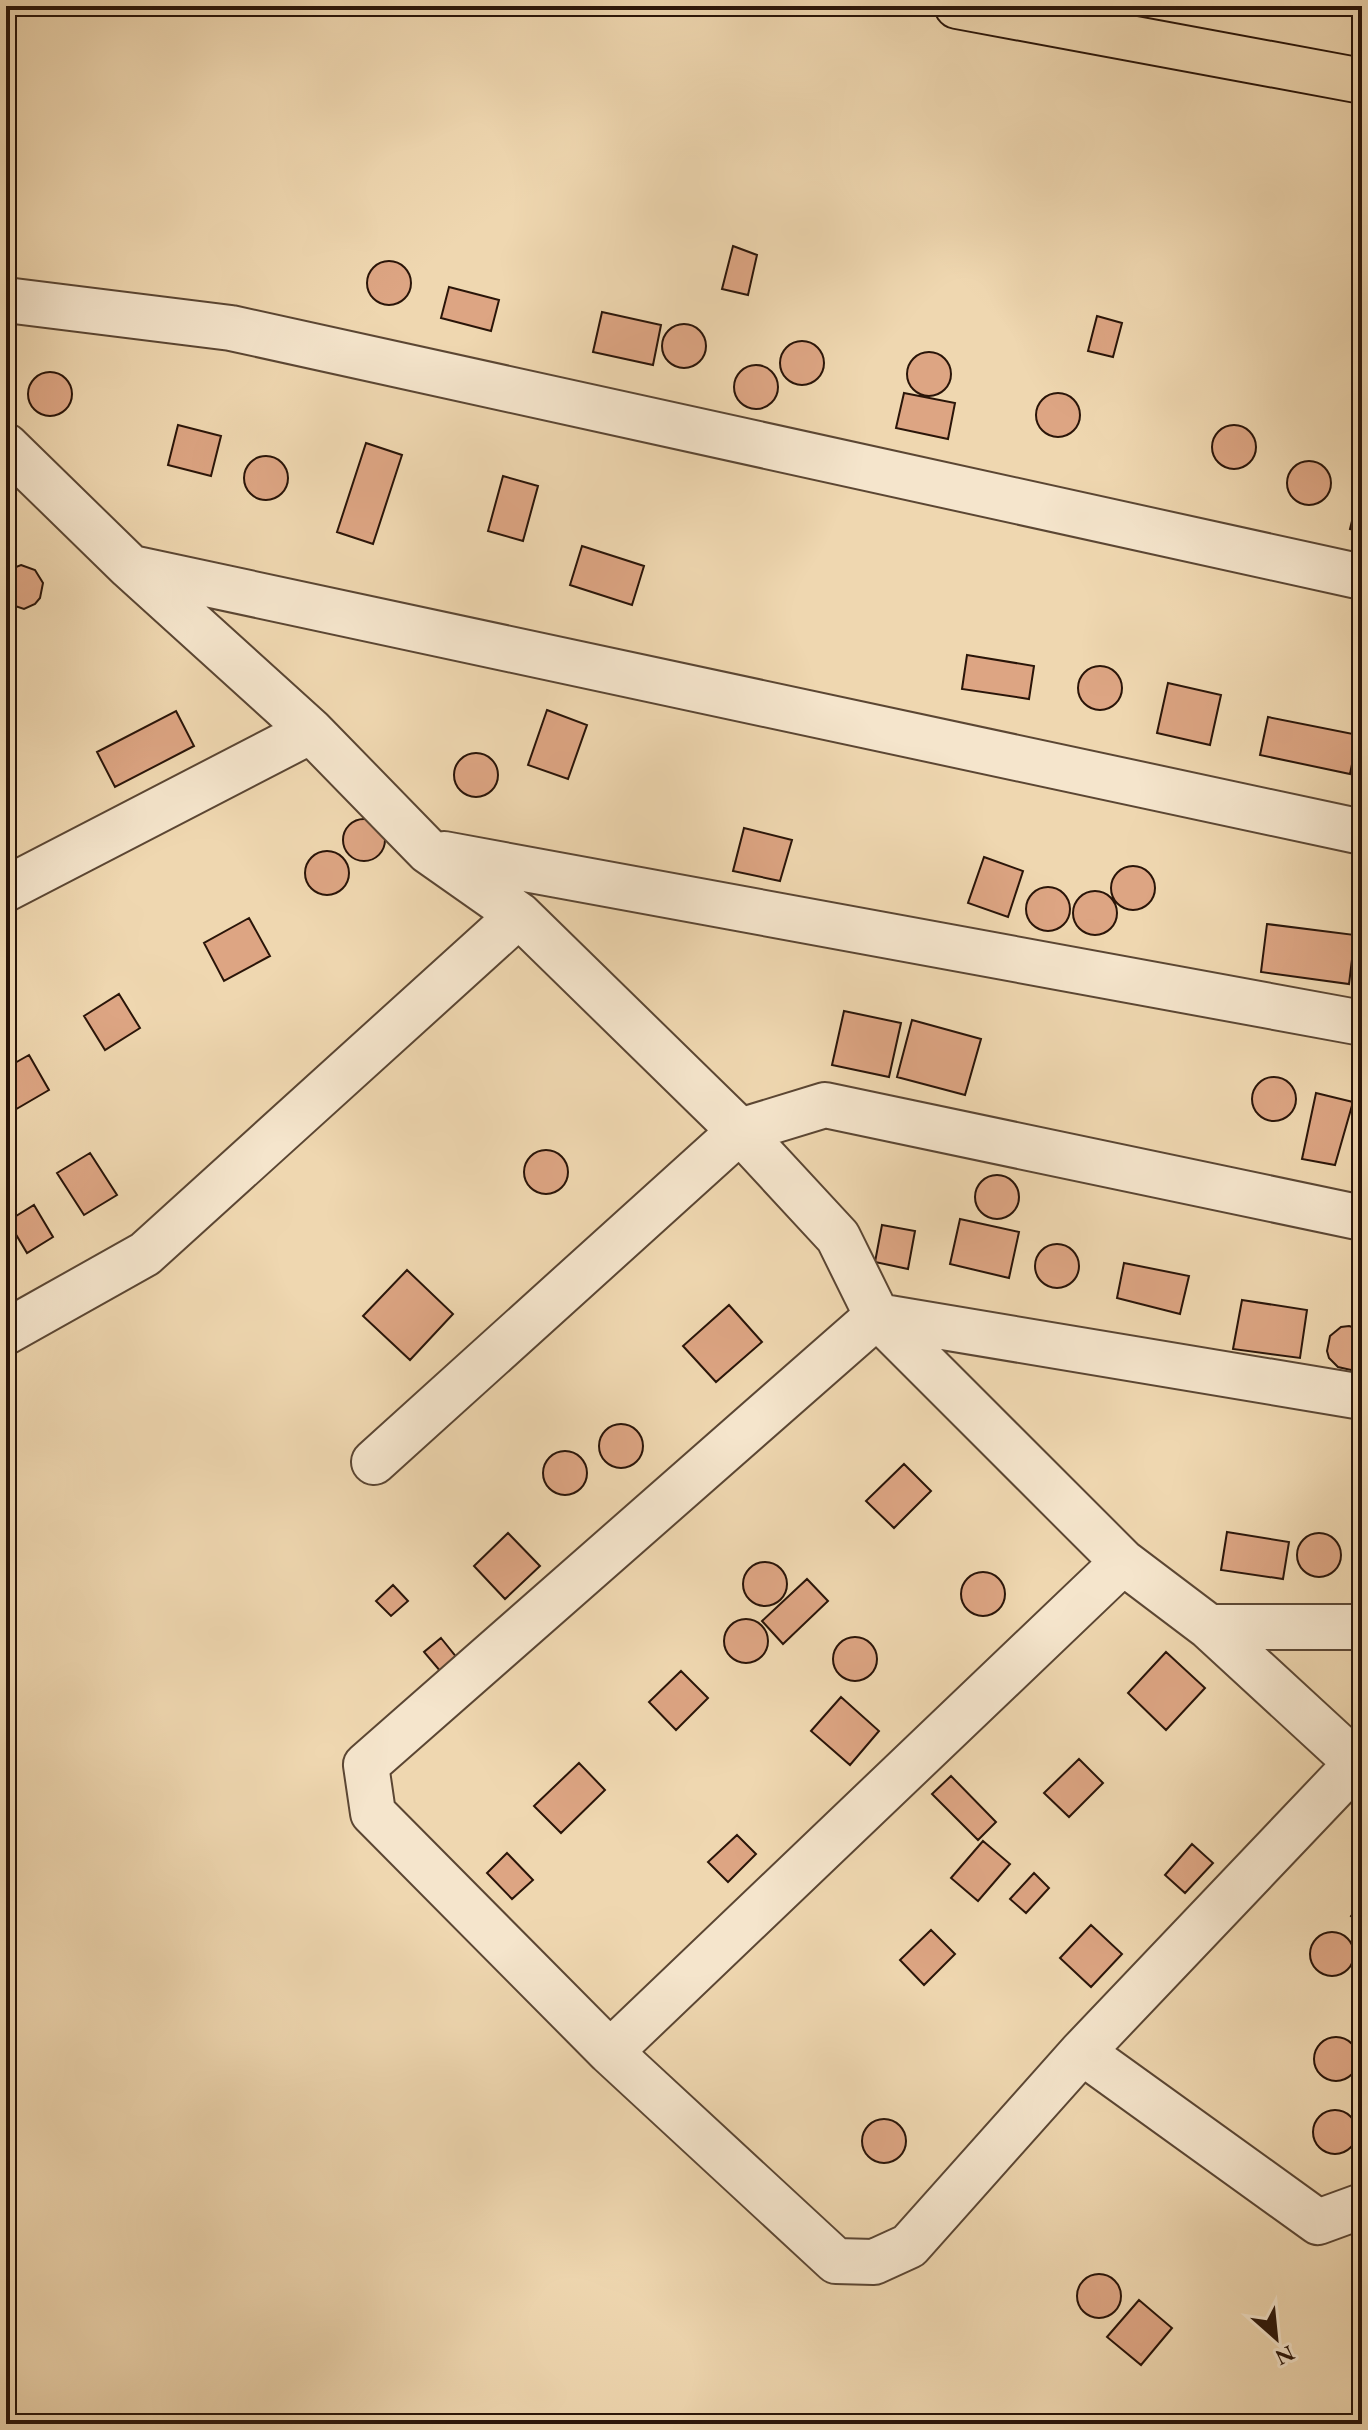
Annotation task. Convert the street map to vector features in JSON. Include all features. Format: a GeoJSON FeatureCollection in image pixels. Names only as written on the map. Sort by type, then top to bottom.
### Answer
{"type":"FeatureCollection","features":[{"type":"Feature","properties":{"kind":"highway"},"geometry":{"type":"LineString","coordinates":[[957,6],[1362,81]]}},
{"type":"Feature","properties":{"kind":"street"},"geometry":{"type":"LineString","coordinates":[[6,300],[231,328],[1362,577]]}},
{"type":"Feature","properties":{"kind":"street"},"geometry":{"type":"LineString","coordinates":[[6,446],[130,567],[311,731],[428,851],[519,915],[740,1131],[838,1237],[877,1316],[1123,1562],[1209,1627],[1360,1765],[1082,2052],[909,2246],[874,2262],[836,2261],[610,2052],[373,1813],[366,1765],[877,1316]]}},
{"type":"Feature","properties":{"kind":"street"},"geometry":{"type":"LineString","coordinates":[[130,567],[1362,832]]}},
{"type":"Feature","properties":{"kind":"street"},"geometry":{"type":"LineString","coordinates":[[6,889],[311,731]]}},
{"type":"Feature","properties":{"kind":"street"},"geometry":{"type":"LineString","coordinates":[[428,851],[1362,1023]]}},
{"type":"Feature","properties":{"kind":"street"},"geometry":{"type":"LineString","coordinates":[[6,1332],[145,1254],[519,915]]}},
{"type":"Feature","properties":{"kind":"street"},"geometry":{"type":"LineString","coordinates":[[374,1462],[740,1131],[825,1105],[1362,1218]]}},
{"type":"Feature","properties":{"kind":"street"},"geometry":{"type":"LineString","coordinates":[[877,1316],[1362,1397]]}},
{"type":"Feature","properties":{"kind":"street"},"geometry":{"type":"LineString","coordinates":[[610,2052],[1123,1562]]}},
{"type":"Feature","properties":{"kind":"street"},"geometry":{"type":"LineString","coordinates":[[1209,1627],[1362,1627]]}},
{"type":"Feature","properties":{"kind":"street"},"geometry":{"type":"LineString","coordinates":[[1082,2052],[1318,2222],[1362,2206]]}},
{"type":"Feature","properties":{"kind":"building"},"geometry":{"type":"Polygon","coordinates":[[[733,246],[757,255],[748,295],[722,289],[733,246]]]}},
{"type":"Feature","properties":{"kind":"building"},"geometry":{"type":"Polygon","coordinates":[[[389,261],[404,268],[411,283],[404,298],[389,305],[374,298],[367,283],[374,268],[389,261]]]}},
{"type":"Feature","properties":{"kind":"building"},"geometry":{"type":"Polygon","coordinates":[[[449,287],[499,300],[491,331],[441,318],[449,287]]]}},
{"type":"Feature","properties":{"kind":"building"},"geometry":{"type":"Polygon","coordinates":[[[602,312],[661,325],[653,365],[593,352],[602,312]]]}},
{"type":"Feature","properties":{"kind":"building"},"geometry":{"type":"Polygon","coordinates":[[[1097,316],[1122,323],[1113,357],[1088,351],[1097,316]]]}},
{"type":"Feature","properties":{"kind":"building"},"geometry":{"type":"Polygon","coordinates":[[[684,324],[699,331],[706,346],[699,361],[684,368],[669,361],[662,346],[669,331],[684,324]]]}},
{"type":"Feature","properties":{"kind":"building"},"geometry":{"type":"Polygon","coordinates":[[[802,341],[817,348],[824,363],[817,378],[802,385],[787,378],[780,363],[787,348],[802,341]]]}},
{"type":"Feature","properties":{"kind":"building"},"geometry":{"type":"Polygon","coordinates":[[[929,352],[944,359],[951,374],[944,389],[929,396],[914,389],[907,374],[914,359],[929,352]]]}},
{"type":"Feature","properties":{"kind":"building"},"geometry":{"type":"Polygon","coordinates":[[[756,365],[771,372],[778,387],[771,402],[756,409],[741,402],[734,387],[741,372],[756,365]]]}},
{"type":"Feature","properties":{"kind":"building"},"geometry":{"type":"Polygon","coordinates":[[[50,372],[65,379],[72,394],[65,409],[50,416],[35,409],[28,394],[35,379],[50,372]]]}},
{"type":"Feature","properties":{"kind":"building"},"geometry":{"type":"Polygon","coordinates":[[[904,393],[955,403],[948,439],[896,428],[904,393]]]}},
{"type":"Feature","properties":{"kind":"building"},"geometry":{"type":"Polygon","coordinates":[[[1058,393],[1073,400],[1080,415],[1073,430],[1058,437],[1043,430],[1036,415],[1043,400],[1058,393]]]}},
{"type":"Feature","properties":{"kind":"building"},"geometry":{"type":"Polygon","coordinates":[[[178,425],[221,436],[211,476],[168,465],[178,425]]]}},
{"type":"Feature","properties":{"kind":"building"},"geometry":{"type":"Polygon","coordinates":[[[1234,425],[1249,432],[1256,447],[1249,462],[1234,469],[1219,462],[1212,447],[1219,432],[1234,425]]]}},
{"type":"Feature","properties":{"kind":"building"},"geometry":{"type":"Polygon","coordinates":[[[366,443],[402,455],[373,544],[337,532],[366,443]]]}},
{"type":"Feature","properties":{"kind":"building"},"geometry":{"type":"Polygon","coordinates":[[[266,456],[281,463],[288,478],[281,493],[266,500],[251,493],[244,478],[251,463],[266,456]]]}},
{"type":"Feature","properties":{"kind":"building"},"geometry":{"type":"Polygon","coordinates":[[[1309,461],[1324,468],[1331,483],[1324,498],[1309,505],[1294,498],[1287,483],[1294,468],[1309,461]]]}},
{"type":"Feature","properties":{"kind":"building"},"geometry":{"type":"Polygon","coordinates":[[[503,476],[538,486],[523,541],[488,531],[503,476]]]}},
{"type":"Feature","properties":{"kind":"building"},"geometry":{"type":"Polygon","coordinates":[[[1362,486],[1362,532],[1350,529],[1362,486]]]}},
{"type":"Feature","properties":{"kind":"building"},"geometry":{"type":"Polygon","coordinates":[[[582,546],[644,566],[632,605],[570,585],[582,546]]]}},
{"type":"Feature","properties":{"kind":"building"},"geometry":{"type":"Polygon","coordinates":[[[21,565],[35,570],[43,583],[40,598],[24,609],[6,603],[6,571],[21,565]]]}},
{"type":"Feature","properties":{"kind":"building"},"geometry":{"type":"Polygon","coordinates":[[[967,655],[1034,666],[1029,699],[962,689],[967,655]]]}},
{"type":"Feature","properties":{"kind":"building"},"geometry":{"type":"Polygon","coordinates":[[[1100,666],[1115,673],[1122,688],[1115,703],[1100,710],[1085,703],[1078,688],[1085,673],[1100,666]]]}},
{"type":"Feature","properties":{"kind":"building"},"geometry":{"type":"Polygon","coordinates":[[[1168,683],[1221,695],[1210,745],[1157,733],[1168,683]]]}},
{"type":"Feature","properties":{"kind":"building"},"geometry":{"type":"Polygon","coordinates":[[[547,710],[587,725],[568,779],[528,765],[547,710]]]}},
{"type":"Feature","properties":{"kind":"building"},"geometry":{"type":"Polygon","coordinates":[[[176,711],[194,746],[115,787],[97,752],[176,711]]]}},
{"type":"Feature","properties":{"kind":"building"},"geometry":{"type":"Polygon","coordinates":[[[1268,717],[1358,735],[1350,774],[1260,755],[1268,717]]]}},
{"type":"Feature","properties":{"kind":"building"},"geometry":{"type":"Polygon","coordinates":[[[476,753],[491,760],[498,775],[491,790],[476,797],[461,790],[454,775],[461,760],[476,753]]]}},
{"type":"Feature","properties":{"kind":"building"},"geometry":{"type":"Polygon","coordinates":[[[364,819],[379,825],[385,840],[379,855],[364,861],[349,855],[343,840],[349,825],[364,819]]]}},
{"type":"Feature","properties":{"kind":"building"},"geometry":{"type":"Polygon","coordinates":[[[744,828],[792,840],[780,881],[733,871],[744,828]]]}},
{"type":"Feature","properties":{"kind":"building"},"geometry":{"type":"Polygon","coordinates":[[[327,851],[342,858],[349,873],[342,888],[327,895],[312,888],[305,873],[312,858],[327,851]]]}},
{"type":"Feature","properties":{"kind":"building"},"geometry":{"type":"Polygon","coordinates":[[[984,857],[1023,871],[1008,917],[968,903],[984,857]]]}},
{"type":"Feature","properties":{"kind":"building"},"geometry":{"type":"Polygon","coordinates":[[[1133,866],[1148,873],[1155,888],[1148,903],[1133,910],[1118,903],[1111,888],[1118,873],[1133,866]]]}},
{"type":"Feature","properties":{"kind":"building"},"geometry":{"type":"Polygon","coordinates":[[[1048,887],[1063,894],[1070,909],[1063,924],[1048,931],[1033,924],[1026,909],[1033,894],[1048,887]]]}},
{"type":"Feature","properties":{"kind":"building"},"geometry":{"type":"Polygon","coordinates":[[[1095,891],[1110,898],[1117,913],[1110,928],[1095,935],[1080,928],[1073,913],[1080,898],[1095,891]]]}},
{"type":"Feature","properties":{"kind":"building"},"geometry":{"type":"Polygon","coordinates":[[[249,918],[270,956],[224,981],[204,943],[249,918]]]}},
{"type":"Feature","properties":{"kind":"building"},"geometry":{"type":"Polygon","coordinates":[[[1267,924],[1355,935],[1349,984],[1261,972],[1267,924]]]}},
{"type":"Feature","properties":{"kind":"building"},"geometry":{"type":"Polygon","coordinates":[[[119,994],[140,1028],[105,1050],[84,1016],[119,994]]]}},
{"type":"Feature","properties":{"kind":"building"},"geometry":{"type":"Polygon","coordinates":[[[844,1011],[901,1023],[889,1077],[832,1065],[844,1011]]]}},
{"type":"Feature","properties":{"kind":"building"},"geometry":{"type":"Polygon","coordinates":[[[912,1020],[981,1039],[965,1095],[897,1077],[912,1020]]]}},
{"type":"Feature","properties":{"kind":"building"},"geometry":{"type":"Polygon","coordinates":[[[29,1055],[49,1090],[6,1115],[6,1068],[29,1055]]]}},
{"type":"Feature","properties":{"kind":"building"},"geometry":{"type":"Polygon","coordinates":[[[1274,1077],[1289,1084],[1296,1099],[1289,1114],[1274,1121],[1259,1114],[1252,1099],[1259,1084],[1274,1077]]]}},
{"type":"Feature","properties":{"kind":"building"},"geometry":{"type":"Polygon","coordinates":[[[1316,1093],[1353,1102],[1335,1165],[1302,1159],[1316,1093]]]}},
{"type":"Feature","properties":{"kind":"building"},"geometry":{"type":"Polygon","coordinates":[[[546,1150],[561,1157],[568,1172],[561,1187],[546,1194],[531,1187],[524,1172],[531,1157],[546,1150]]]}},
{"type":"Feature","properties":{"kind":"building"},"geometry":{"type":"Polygon","coordinates":[[[90,1153],[117,1195],[84,1215],[57,1173],[90,1153]]]}},
{"type":"Feature","properties":{"kind":"building"},"geometry":{"type":"Polygon","coordinates":[[[1362,1160],[1362,1186],[1356,1185],[1362,1160]]]}},
{"type":"Feature","properties":{"kind":"building"},"geometry":{"type":"Polygon","coordinates":[[[997,1175],[1012,1182],[1019,1197],[1012,1212],[997,1219],[982,1212],[975,1197],[982,1182],[997,1175]]]}},
{"type":"Feature","properties":{"kind":"building"},"geometry":{"type":"Polygon","coordinates":[[[34,1205],[53,1237],[27,1253],[8,1221],[34,1205]]]}},
{"type":"Feature","properties":{"kind":"building"},"geometry":{"type":"Polygon","coordinates":[[[960,1219],[1019,1232],[1009,1278],[950,1264],[960,1219]]]}},
{"type":"Feature","properties":{"kind":"building"},"geometry":{"type":"Polygon","coordinates":[[[882,1225],[915,1231],[908,1269],[875,1262],[882,1225]]]}},
{"type":"Feature","properties":{"kind":"building"},"geometry":{"type":"Polygon","coordinates":[[[1057,1244],[1072,1251],[1079,1266],[1072,1281],[1057,1288],[1042,1281],[1035,1266],[1042,1251],[1057,1244]]]}},
{"type":"Feature","properties":{"kind":"building"},"geometry":{"type":"Polygon","coordinates":[[[1124,1263],[1189,1276],[1180,1314],[1117,1298],[1124,1263]]]}},
{"type":"Feature","properties":{"kind":"building"},"geometry":{"type":"Polygon","coordinates":[[[407,1270],[453,1314],[410,1360],[363,1316],[407,1270]]]}},
{"type":"Feature","properties":{"kind":"building"},"geometry":{"type":"Polygon","coordinates":[[[1242,1300],[1307,1310],[1300,1358],[1233,1349],[1242,1300]]]}},
{"type":"Feature","properties":{"kind":"building"},"geometry":{"type":"Polygon","coordinates":[[[729,1305],[762,1342],[716,1382],[683,1346],[729,1305]]]}},
{"type":"Feature","properties":{"kind":"building"},"geometry":{"type":"Polygon","coordinates":[[[1341,1327],[1362,1330],[1362,1365],[1351,1370],[1338,1367],[1327,1351],[1330,1336],[1341,1327]]]}},
{"type":"Feature","properties":{"kind":"building"},"geometry":{"type":"Polygon","coordinates":[[[621,1424],[636,1431],[643,1446],[636,1461],[621,1468],[606,1461],[599,1446],[606,1431],[621,1424]]]}},
{"type":"Feature","properties":{"kind":"building"},"geometry":{"type":"Polygon","coordinates":[[[565,1451],[580,1458],[587,1473],[580,1488],[565,1495],[550,1488],[543,1473],[550,1458],[565,1451]]]}},
{"type":"Feature","properties":{"kind":"building"},"geometry":{"type":"Polygon","coordinates":[[[904,1464],[931,1491],[894,1528],[866,1501],[904,1464]]]}},
{"type":"Feature","properties":{"kind":"building"},"geometry":{"type":"Polygon","coordinates":[[[1227,1532],[1289,1542],[1283,1579],[1221,1570],[1227,1532]]]}},
{"type":"Feature","properties":{"kind":"building"},"geometry":{"type":"Polygon","coordinates":[[[508,1533],[540,1566],[505,1599],[474,1566],[508,1533]]]}},
{"type":"Feature","properties":{"kind":"building"},"geometry":{"type":"Polygon","coordinates":[[[1319,1533],[1334,1540],[1341,1555],[1334,1570],[1319,1577],[1304,1570],[1297,1555],[1304,1540],[1319,1533]]]}},
{"type":"Feature","properties":{"kind":"building"},"geometry":{"type":"Polygon","coordinates":[[[765,1562],[780,1569],[787,1584],[780,1599],[765,1606],[750,1599],[743,1584],[750,1569],[765,1562]]]}},
{"type":"Feature","properties":{"kind":"building"},"geometry":{"type":"Polygon","coordinates":[[[983,1572],[998,1579],[1005,1594],[998,1609],[983,1616],[968,1609],[961,1594],[968,1579],[983,1572]]]}},
{"type":"Feature","properties":{"kind":"building"},"geometry":{"type":"Polygon","coordinates":[[[807,1579],[828,1601],[783,1644],[762,1621],[807,1579]]]}},
{"type":"Feature","properties":{"kind":"building"},"geometry":{"type":"Polygon","coordinates":[[[393,1585],[408,1601],[391,1616],[376,1601],[393,1585]]]}},
{"type":"Feature","properties":{"kind":"building"},"geometry":{"type":"Polygon","coordinates":[[[746,1619],[761,1626],[768,1641],[761,1656],[746,1663],[731,1656],[724,1641],[731,1626],[746,1619]]]}},
{"type":"Feature","properties":{"kind":"building"},"geometry":{"type":"Polygon","coordinates":[[[855,1637],[870,1644],[877,1659],[870,1674],[855,1681],[840,1674],[833,1659],[840,1644],[855,1637]]]}},
{"type":"Feature","properties":{"kind":"building"},"geometry":{"type":"Polygon","coordinates":[[[441,1638],[457,1658],[441,1672],[424,1652],[441,1638]]]}},
{"type":"Feature","properties":{"kind":"building"},"geometry":{"type":"Polygon","coordinates":[[[1166,1652],[1205,1688],[1166,1730],[1128,1693],[1166,1652]]]}},
{"type":"Feature","properties":{"kind":"building"},"geometry":{"type":"Polygon","coordinates":[[[681,1671],[708,1698],[676,1730],[649,1702],[681,1671]]]}},
{"type":"Feature","properties":{"kind":"building"},"geometry":{"type":"Polygon","coordinates":[[[841,1697],[879,1731],[850,1765],[811,1731],[841,1697]]]}},
{"type":"Feature","properties":{"kind":"building"},"geometry":{"type":"Polygon","coordinates":[[[1079,1759],[1103,1783],[1069,1817],[1044,1793],[1079,1759]]]}},
{"type":"Feature","properties":{"kind":"building"},"geometry":{"type":"Polygon","coordinates":[[[579,1763],[605,1790],[561,1833],[534,1806],[579,1763]]]}},
{"type":"Feature","properties":{"kind":"building"},"geometry":{"type":"Polygon","coordinates":[[[951,1776],[996,1822],[978,1840],[932,1794],[951,1776]]]}},
{"type":"Feature","properties":{"kind":"building"},"geometry":{"type":"Polygon","coordinates":[[[737,1835],[756,1854],[728,1882],[708,1862],[737,1835]]]}},
{"type":"Feature","properties":{"kind":"building"},"geometry":{"type":"Polygon","coordinates":[[[983,1841],[1010,1864],[978,1901],[951,1878],[983,1841]]]}},
{"type":"Feature","properties":{"kind":"building"},"geometry":{"type":"Polygon","coordinates":[[[1192,1844],[1213,1863],[1185,1893],[1165,1875],[1192,1844]]]}},
{"type":"Feature","properties":{"kind":"building"},"geometry":{"type":"Polygon","coordinates":[[[507,1853],[533,1880],[512,1899],[487,1873],[507,1853]]]}},
{"type":"Feature","properties":{"kind":"building"},"geometry":{"type":"Polygon","coordinates":[[[1034,1873],[1049,1888],[1026,1913],[1010,1899],[1034,1873]]]}},
{"type":"Feature","properties":{"kind":"building"},"geometry":{"type":"Polygon","coordinates":[[[1362,1903],[1362,1925],[1351,1916],[1362,1903]]]}},
{"type":"Feature","properties":{"kind":"building"},"geometry":{"type":"Polygon","coordinates":[[[1091,1925],[1122,1954],[1091,1987],[1060,1958],[1091,1925]]]}},
{"type":"Feature","properties":{"kind":"building"},"geometry":{"type":"Polygon","coordinates":[[[931,1930],[955,1954],[924,1985],[900,1960],[931,1930]]]}},
{"type":"Feature","properties":{"kind":"building"},"geometry":{"type":"Polygon","coordinates":[[[1332,1932],[1347,1939],[1354,1954],[1347,1969],[1332,1976],[1317,1969],[1310,1954],[1317,1939],[1332,1932]]]}},
{"type":"Feature","properties":{"kind":"building"},"geometry":{"type":"Polygon","coordinates":[[[1336,2037],[1352,2043],[1358,2059],[1352,2075],[1336,2081],[1320,2075],[1314,2059],[1320,2043],[1336,2037]]]}},
{"type":"Feature","properties":{"kind":"building"},"geometry":{"type":"Polygon","coordinates":[[[1335,2110],[1350,2117],[1357,2132],[1350,2147],[1335,2154],[1320,2147],[1313,2132],[1320,2117],[1335,2110]]]}},
{"type":"Feature","properties":{"kind":"building"},"geometry":{"type":"Polygon","coordinates":[[[884,2119],[899,2126],[906,2141],[899,2156],[884,2163],[869,2156],[862,2141],[869,2126],[884,2119]]]}},
{"type":"Feature","properties":{"kind":"building"},"geometry":{"type":"Polygon","coordinates":[[[1099,2274],[1114,2281],[1121,2296],[1114,2311],[1099,2318],[1084,2311],[1077,2296],[1084,2281],[1099,2274]]]}},
{"type":"Feature","properties":{"kind":"building"},"geometry":{"type":"Polygon","coordinates":[[[1139,2300],[1172,2328],[1141,2365],[1107,2337],[1139,2300]]]}}]}
